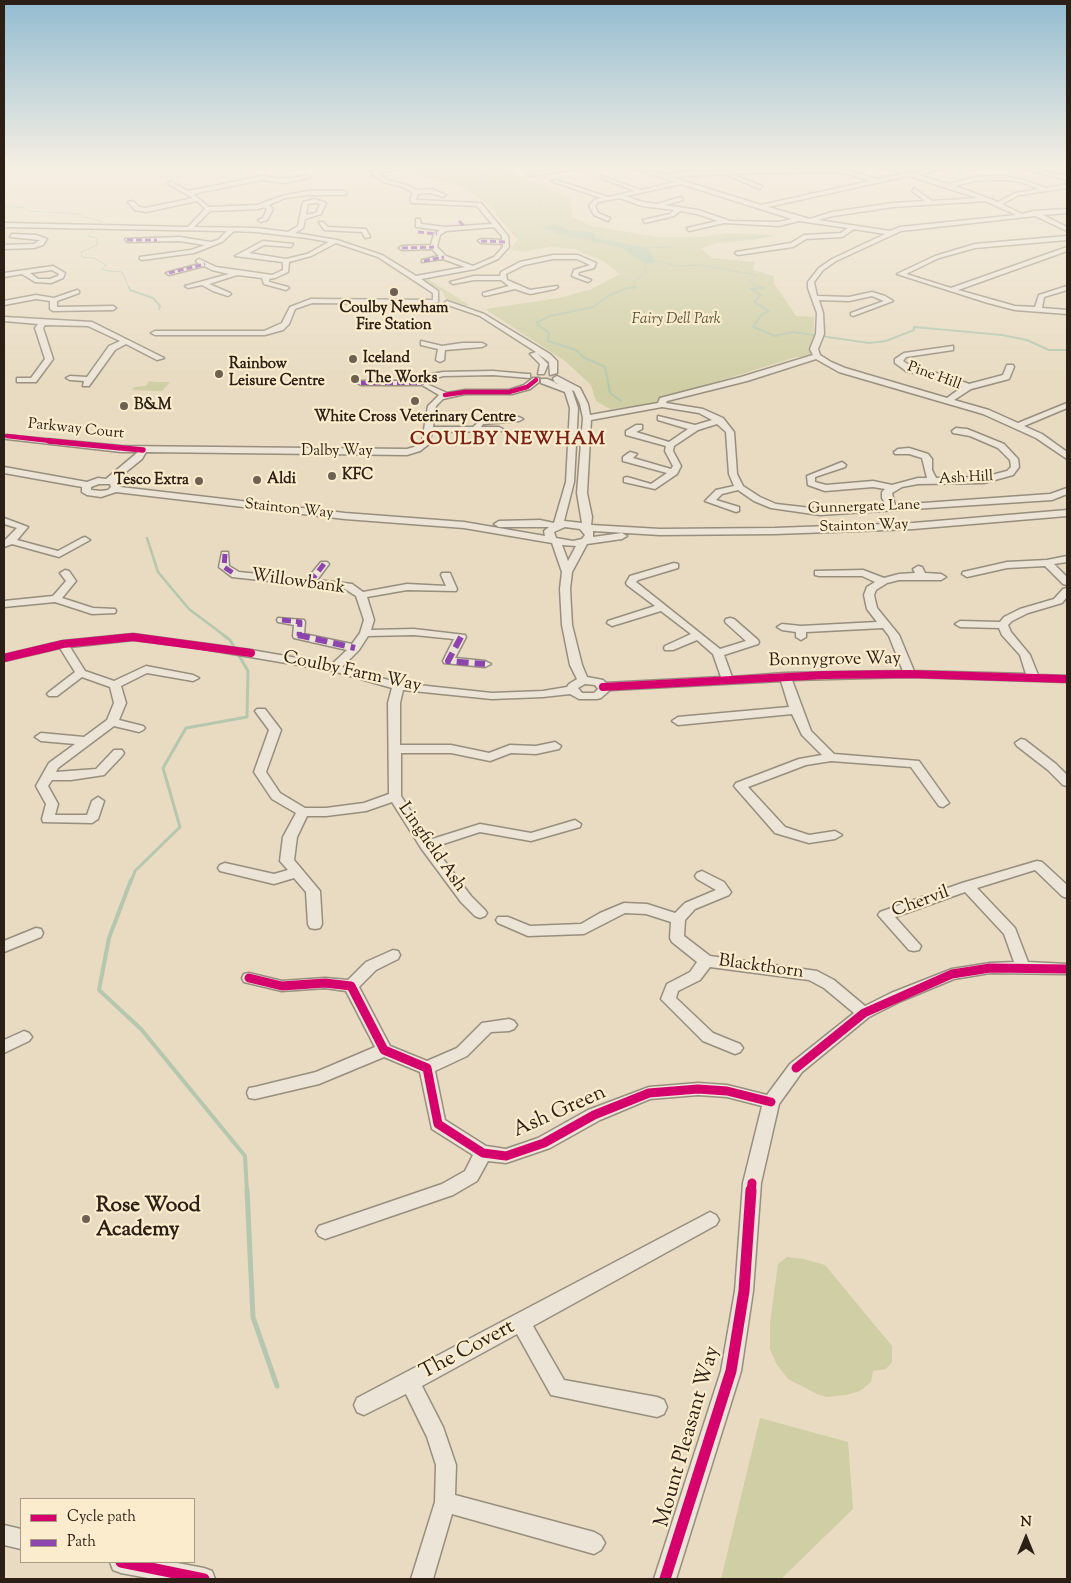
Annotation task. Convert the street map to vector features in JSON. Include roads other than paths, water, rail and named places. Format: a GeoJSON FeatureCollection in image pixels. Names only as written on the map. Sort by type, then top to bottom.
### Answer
{"type":"FeatureCollection","features":[{"type":"Feature","properties":{"kind":"street"},"geometry":{"type":"LineString","coordinates":[[4,248],[34,246],[41,244],[43,240]]}},
{"type":"Feature","properties":{"kind":"street"},"geometry":{"type":"LineString","coordinates":[[185,240],[211,244]]}},
{"type":"Feature","properties":{"kind":"street"},"geometry":{"type":"LineString","coordinates":[[142,258],[192,252],[221,240]]}},
{"type":"Feature","properties":{"kind":"street"},"geometry":{"type":"LineString","coordinates":[[328,240],[380,256],[436,292],[434,302]]}},
{"type":"Feature","properties":{"kind":"street"},"geometry":{"type":"LineString","coordinates":[[434,247],[436,240]]}},
{"type":"Feature","properties":{"kind":"street"},"geometry":{"type":"LineString","coordinates":[[738,253],[793,246],[800,240]]}},
{"type":"Feature","properties":{"kind":"street"},"geometry":{"type":"LineString","coordinates":[[876,240],[834,260],[821,269],[812,282],[811,288],[820,314],[819,337],[814,349],[817,356],[842,370],[986,412],[1039,436],[1067,456]]}},
{"type":"Feature","properties":{"kind":"street"},"geometry":{"type":"LineString","coordinates":[[1043,240],[975,246],[937,257],[900,274],[990,302],[1038,311],[1067,312]]}},
{"type":"Feature","properties":{"kind":"street"},"geometry":{"type":"LineString","coordinates":[[287,244],[263,243],[240,255],[286,261],[309,255],[334,241]]}},
{"type":"Feature","properties":{"kind":"street"},"geometry":{"type":"LineString","coordinates":[[416,278],[474,268],[496,258],[506,247],[506,242],[480,241]]}},
{"type":"Feature","properties":{"kind":"street"},"geometry":{"type":"LineString","coordinates":[[34,246],[43,252]]}},
{"type":"Feature","properties":{"kind":"street"},"geometry":{"type":"LineString","coordinates":[[402,248],[434,247],[444,257],[474,268]]}},
{"type":"Feature","properties":{"kind":"street"},"geometry":{"type":"LineString","coordinates":[[951,290],[1067,250]]}},
{"type":"Feature","properties":{"kind":"street"},"geometry":{"type":"LineString","coordinates":[[424,261],[444,257]]}},
{"type":"Feature","properties":{"kind":"street"},"geometry":{"type":"LineString","coordinates":[[513,262],[522,263],[553,258],[578,257],[594,264],[592,267],[576,271],[575,276],[588,280]]}},
{"type":"Feature","properties":{"kind":"street"},"geometry":{"type":"LineString","coordinates":[[496,258],[505,260]]}},
{"type":"Feature","properties":{"kind":"street"},"geometry":{"type":"LineString","coordinates":[[171,271],[202,263],[214,269],[265,277],[278,276],[286,271],[286,261]]}},
{"type":"Feature","properties":{"kind":"street"},"geometry":{"type":"LineString","coordinates":[[522,263],[502,273],[504,281],[530,292],[555,287]]}},
{"type":"Feature","properties":{"kind":"street"},"geometry":{"type":"LineString","coordinates":[[4,275],[23,272],[53,268],[62,273],[61,277],[51,281],[37,281],[23,272]]}},
{"type":"Feature","properties":{"kind":"street"},"geometry":{"type":"LineString","coordinates":[[188,286],[225,278],[238,272]]}},
{"type":"Feature","properties":{"kind":"street"},"geometry":{"type":"LineString","coordinates":[[265,277],[266,283],[274,287],[286,288]]}},
{"type":"Feature","properties":{"kind":"street"},"geometry":{"type":"LineString","coordinates":[[453,282],[474,278],[504,278]]}},
{"type":"Feature","properties":{"kind":"street"},"geometry":{"type":"LineString","coordinates":[[203,283],[228,294]]}},
{"type":"Feature","properties":{"kind":"street"},"geometry":{"type":"LineString","coordinates":[[485,294],[515,287]]}},
{"type":"Feature","properties":{"kind":"street"},"geometry":{"type":"LineString","coordinates":[[1038,311],[1041,296],[1067,288]]}},
{"type":"Feature","properties":{"kind":"street"},"geometry":{"type":"LineString","coordinates":[[209,296],[219,291]]}},
{"type":"Feature","properties":{"kind":"street"},"geometry":{"type":"LineString","coordinates":[[4,303],[36,297],[54,300],[77,292]]}},
{"type":"Feature","properties":{"kind":"street"},"geometry":{"type":"LineString","coordinates":[[814,298],[850,299],[872,294],[890,301],[853,314]]}},
{"type":"Feature","properties":{"kind":"street"},"geometry":{"type":"LineString","coordinates":[[54,300],[53,309],[63,310],[106,305],[113,308]]}},
{"type":"Feature","properties":{"kind":"street"},"geometry":{"type":"LineString","coordinates":[[155,333],[266,333],[285,324],[292,308],[311,301],[434,302],[482,314],[547,356],[553,361],[555,376],[558,381],[577,390],[584,404],[587,418],[582,492],[587,517],[587,528],[590,535],[584,541],[567,572],[565,603],[567,625],[576,664],[582,680]]}},
{"type":"Feature","properties":{"kind":"street"},"geometry":{"type":"LineString","coordinates":[[445,305],[475,316],[538,356],[544,364],[542,372]]}},
{"type":"Feature","properties":{"kind":"street"},"geometry":{"type":"LineString","coordinates":[[4,319],[43,323],[89,324],[163,357],[150,363]]}},
{"type":"Feature","properties":{"kind":"street"},"geometry":{"type":"LineString","coordinates":[[33,380],[48,359],[39,328],[43,323]]}},
{"type":"Feature","properties":{"kind":"street"},"geometry":{"type":"LineString","coordinates":[[70,378],[88,381],[112,348],[126,342]]}},
{"type":"Feature","properties":{"kind":"street"},"geometry":{"type":"LineString","coordinates":[[424,343],[442,348],[482,345]]}},
{"type":"Feature","properties":{"kind":"street"},"geometry":{"type":"LineString","coordinates":[[440,360],[442,348]]}},
{"type":"Feature","properties":{"kind":"street","name":"Pine Hill"},"geometry":{"type":"LineString","coordinates":[[950,348],[935,348],[904,355],[898,361],[909,369],[945,378],[968,387]]}},
{"type":"Feature","properties":{"kind":"street"},"geometry":{"type":"LineString","coordinates":[[662,405],[663,400],[744,379],[817,356]]}},
{"type":"Feature","properties":{"kind":"street"},"geometry":{"type":"LineString","coordinates":[[968,387],[1006,377],[1010,367]]}},
{"type":"Feature","properties":{"kind":"street"},"geometry":{"type":"LineString","coordinates":[[555,376],[542,372],[532,376],[540,381],[568,391],[574,408],[570,482],[557,525],[549,530],[550,537],[554,540],[567,572]]}},
{"type":"Feature","properties":{"kind":"street"},"geometry":{"type":"LineString","coordinates":[[424,383],[429,377],[443,374],[494,373],[527,376]]}},
{"type":"Feature","properties":{"kind":"street"},"geometry":{"type":"LineString","coordinates":[[362,383],[424,383],[426,386],[445,395],[465,392],[509,392],[555,376]]}},
{"type":"Feature","properties":{"kind":"street"},"geometry":{"type":"LineString","coordinates":[[20,380],[44,380]]}},
{"type":"Feature","properties":{"kind":"street","name":"Pine Hill"},"geometry":{"type":"LineString","coordinates":[[949,400],[968,387]]}},
{"type":"Feature","properties":{"kind":"street","name":"Dalby Way"},"geometry":{"type":"LineString","coordinates":[[143,450],[395,452],[417,449],[426,442],[432,406],[445,395]]}},
{"type":"Feature","properties":{"kind":"street"},"geometry":{"type":"LineString","coordinates":[[584,404],[611,412]]}},
{"type":"Feature","properties":{"kind":"street"},"geometry":{"type":"LineString","coordinates":[[587,418],[611,412],[662,405],[700,411],[720,420],[730,432],[732,474],[739,487],[719,492],[710,501],[736,509]]}},
{"type":"Feature","properties":{"kind":"street"},"geometry":{"type":"LineString","coordinates":[[1018,426],[1067,406]]}},
{"type":"Feature","properties":{"kind":"street"},"geometry":{"type":"LineString","coordinates":[[475,430],[477,424],[481,422],[519,418]]}},
{"type":"Feature","properties":{"kind":"street"},"geometry":{"type":"LineString","coordinates":[[662,418],[695,428]]}},
{"type":"Feature","properties":{"kind":"street"},"geometry":{"type":"LineString","coordinates":[[627,480],[652,487],[674,472],[677,466],[668,451],[670,445],[695,428],[720,420]]}},
{"type":"Feature","properties":{"kind":"street"},"geometry":{"type":"LineString","coordinates":[[638,426],[629,433],[670,445]]}},
{"type":"Feature","properties":{"kind":"street"},"geometry":{"type":"LineString","coordinates":[[35,439],[43,428]]}},
{"type":"Feature","properties":{"kind":"street"},"geometry":{"type":"LineString","coordinates":[[429,430],[499,429]]}},
{"type":"Feature","properties":{"kind":"street","name":"Ash Hill"},"geometry":{"type":"LineString","coordinates":[[892,488],[908,482],[991,479],[1010,473],[1015,466],[1014,459],[1001,446],[964,431],[956,431]]}},
{"type":"Feature","properties":{"kind":"street","name":"Parkway Court"},"geometry":{"type":"LineString","coordinates":[[7,436],[143,450]]}},
{"type":"Feature","properties":{"kind":"street"},"geometry":{"type":"LineString","coordinates":[[4,470],[88,485],[85,490],[87,492],[95,494],[106,493],[139,457],[143,450]]}},
{"type":"Feature","properties":{"kind":"street"},"geometry":{"type":"LineString","coordinates":[[898,452],[909,451],[925,456],[928,460],[928,470],[932,480]]}},
{"type":"Feature","properties":{"kind":"street"},"geometry":{"type":"LineString","coordinates":[[634,454],[626,458],[674,472]]}},
{"type":"Feature","properties":{"kind":"street"},"geometry":{"type":"LineString","coordinates":[[842,465],[811,476],[809,479],[811,483],[825,488],[873,484],[892,488]]}},
{"type":"Feature","properties":{"kind":"street","name":"Stainton Way"},"geometry":{"type":"LineString","coordinates":[[112,485],[326,514],[464,525],[573,544],[660,532]]}},
{"type":"Feature","properties":{"kind":"street","name":"Gunnergate Lane"},"geometry":{"type":"LineString","coordinates":[[739,487],[757,499],[774,506],[820,512],[1014,500],[1052,496],[1067,491]]}},
{"type":"Feature","properties":{"kind":"street"},"geometry":{"type":"LineString","coordinates":[[892,488],[887,492],[887,498],[892,507]]}},
{"type":"Feature","properties":{"kind":"street","name":"Stainton Way"},"geometry":{"type":"LineString","coordinates":[[464,525],[570,524],[587,528],[660,532],[913,526],[1067,513]]}},
{"type":"Feature","properties":{"kind":"street"},"geometry":{"type":"LineString","coordinates":[[4,521],[23,528],[7,542]]}},
{"type":"Feature","properties":{"kind":"street"},"geometry":{"type":"LineString","coordinates":[[7,542],[59,554],[85,540]]}},
{"type":"Feature","properties":{"kind":"street","name":"Willowbank"},"geometry":{"type":"LineString","coordinates":[[225,554],[224,567],[236,575],[348,586],[361,595],[369,620],[365,633]]}},
{"type":"Feature","properties":{"kind":"street"},"geometry":{"type":"LineString","coordinates":[[967,574],[1007,566],[1047,563],[1067,559]]}},
{"type":"Feature","properties":{"kind":"street"},"geometry":{"type":"LineString","coordinates":[[1047,563],[1067,582]]}},
{"type":"Feature","properties":{"kind":"street"},"geometry":{"type":"LineString","coordinates":[[310,582],[324,564]]}},
{"type":"Feature","properties":{"kind":"street"},"geometry":{"type":"LineString","coordinates":[[674,566],[634,578],[631,583],[718,653],[727,679]]}},
{"type":"Feature","properties":{"kind":"street"},"geometry":{"type":"LineString","coordinates":[[820,572],[863,573],[882,581]]}},
{"type":"Feature","properties":{"kind":"street"},"geometry":{"type":"LineString","coordinates":[[910,674],[894,635],[872,609],[869,602],[871,590],[882,581],[919,572],[941,576]]}},
{"type":"Feature","properties":{"kind":"street"},"geometry":{"type":"LineString","coordinates":[[56,599],[72,581],[65,573]]}},
{"type":"Feature","properties":{"kind":"street"},"geometry":{"type":"LineString","coordinates":[[361,595],[406,588],[452,589],[446,574]]}},
{"type":"Feature","properties":{"kind":"street"},"geometry":{"type":"LineString","coordinates":[[1003,625],[1008,619],[1024,611],[1062,604],[1067,591]]}},
{"type":"Feature","properties":{"kind":"street"},"geometry":{"type":"LineString","coordinates":[[5,605],[56,599],[92,611],[111,611]]}},
{"type":"Feature","properties":{"kind":"street"},"geometry":{"type":"LineString","coordinates":[[612,622],[663,607]]}},
{"type":"Feature","properties":{"kind":"street"},"geometry":{"type":"LineString","coordinates":[[282,620],[300,622],[298,636],[354,648]]}},
{"type":"Feature","properties":{"kind":"street"},"geometry":{"type":"LineString","coordinates":[[718,653],[754,642],[730,620]]}},
{"type":"Feature","properties":{"kind":"street"},"geometry":{"type":"LineString","coordinates":[[960,624],[1003,625]]}},
{"type":"Feature","properties":{"kind":"street"},"geometry":{"type":"LineString","coordinates":[[782,627],[801,633],[832,626],[866,627],[887,625]]}},
{"type":"Feature","properties":{"kind":"street"},"geometry":{"type":"LineString","coordinates":[[1003,625],[1006,633],[1025,654],[1033,677]]}},
{"type":"Feature","properties":{"kind":"street"},"geometry":{"type":"LineString","coordinates":[[334,668],[354,648],[365,633],[414,632],[462,637],[448,661],[485,664]]}},
{"type":"Feature","properties":{"kind":"street"},"geometry":{"type":"LineString","coordinates":[[669,648],[698,635]]}},
{"type":"Feature","properties":{"kind":"street","name":"Coulby Farm Way"},"geometry":{"type":"LineString","coordinates":[[63,644],[133,637],[251,653],[334,668],[398,686],[492,696],[543,694],[572,690]]}},
{"type":"Feature","properties":{"kind":"street"},"geometry":{"type":"LineString","coordinates":[[4,658],[63,644],[81,673],[115,685],[146,669],[193,678]]}},
{"type":"Feature","properties":{"kind":"street"},"geometry":{"type":"LineString","coordinates":[[53,694],[81,673]]}},
{"type":"Feature","properties":{"kind":"street","name":"Bonnygrove Way"},"geometry":{"type":"LineString","coordinates":[[603,687],[785,676],[910,674],[1067,679]]}},
{"type":"Feature","properties":{"kind":"street"},"geometry":{"type":"LineString","coordinates":[[785,676],[796,710],[806,732],[831,757]]}},
{"type":"Feature","properties":{"kind":"street"},"geometry":{"type":"LineString","coordinates":[[582,680],[599,682],[603,687],[602,694],[591,697],[579,696],[572,690],[572,686],[582,680]]}},
{"type":"Feature","properties":{"kind":"street"},"geometry":{"type":"LineString","coordinates":[[98,801],[92,819],[48,819],[52,804],[42,786],[53,766],[112,722],[120,702],[115,685]]}},
{"type":"Feature","properties":{"kind":"street","name":"Lingfield Ash"},"geometry":{"type":"LineString","coordinates":[[398,686],[394,702],[395,796],[426,845],[466,899],[480,913]]}},
{"type":"Feature","properties":{"kind":"street"},"geometry":{"type":"LineString","coordinates":[[678,721],[796,710]]}},
{"type":"Feature","properties":{"kind":"street"},"geometry":{"type":"LineString","coordinates":[[262,711],[275,730],[260,772],[276,796],[303,812],[326,812],[366,807],[395,796]]}},
{"type":"Feature","properties":{"kind":"street"},"geometry":{"type":"LineString","coordinates":[[112,722],[139,728]]}},
{"type":"Feature","properties":{"kind":"street"},"geometry":{"type":"LineString","coordinates":[[41,737],[86,741]]}},
{"type":"Feature","properties":{"kind":"street"},"geometry":{"type":"LineString","coordinates":[[1021,743],[1052,767],[1067,782]]}},
{"type":"Feature","properties":{"kind":"street"},"geometry":{"type":"LineString","coordinates":[[394,749],[451,749],[490,757],[510,749],[536,750],[555,746]]}},
{"type":"Feature","properties":{"kind":"street"},"geometry":{"type":"LineString","coordinates":[[48,776],[71,776],[100,772],[118,753]]}},
{"type":"Feature","properties":{"kind":"street"},"geometry":{"type":"LineString","coordinates":[[835,834],[809,839],[780,830],[740,786],[803,762],[831,757],[915,764],[943,803]]}},
{"type":"Feature","properties":{"kind":"street"},"geometry":{"type":"LineString","coordinates":[[303,812],[290,837],[287,861],[313,891],[315,924]]}},
{"type":"Feature","properties":{"kind":"street"},"geometry":{"type":"LineString","coordinates":[[426,845],[480,828],[531,837],[576,824]]}},
{"type":"Feature","properties":{"kind":"street","name":"Chervil"},"geometry":{"type":"LineString","coordinates":[[914,946],[885,915],[1037,864],[1067,893]]}},
{"type":"Feature","properties":{"kind":"street"},"geometry":{"type":"LineString","coordinates":[[226,868],[274,879],[297,872]]}},
{"type":"Feature","properties":{"kind":"street"},"geometry":{"type":"LineString","coordinates":[[503,920],[528,931],[584,929],[605,916],[624,908],[647,909],[678,918],[690,906],[724,892],[719,885],[702,876]]}},
{"type":"Feature","properties":{"kind":"street","name":"Chervil"},"geometry":{"type":"LineString","coordinates":[[967,886],[1010,932],[1023,967]]}},
{"type":"Feature","properties":{"kind":"street","name":"Blackthorn"},"geometry":{"type":"LineString","coordinates":[[678,918],[677,938],[706,961],[812,975],[829,984],[864,1013]]}},
{"type":"Feature","properties":{"kind":"street"},"geometry":{"type":"LineString","coordinates":[[4,947],[36,933]]}},
{"type":"Feature","properties":{"kind":"street"},"geometry":{"type":"LineString","coordinates":[[351,986],[371,966],[393,955]]}},
{"type":"Feature","properties":{"kind":"street"},"geometry":{"type":"LineString","coordinates":[[706,961],[695,976],[672,988],[668,999],[708,1038],[735,1048]]}},
{"type":"Feature","properties":{"kind":"street","name":"Mount Pleasant Way"},"geometry":{"type":"LineString","coordinates":[[665,1579],[731,1371],[744,1290],[752,1183],[771,1102],[796,1068],[864,1013],[912,990],[952,974],[990,968],[1067,969]]}},
{"type":"Feature","properties":{"kind":"street"},"geometry":{"type":"LineString","coordinates":[[249,978],[282,986],[325,983],[351,986]]}},
{"type":"Feature","properties":{"kind":"street"},"geometry":{"type":"LineString","coordinates":[[351,986],[384,1050],[427,1068],[462,1052],[487,1027],[509,1025]]}},
{"type":"Feature","properties":{"kind":"street"},"geometry":{"type":"LineString","coordinates":[[4,1047],[24,1038]]}},
{"type":"Feature","properties":{"kind":"street"},"geometry":{"type":"LineString","coordinates":[[255,1093],[319,1078],[384,1050]]}},
{"type":"Feature","properties":{"kind":"street","name":"Ash Green"},"geometry":{"type":"LineString","coordinates":[[427,1068],[438,1124],[482,1153],[506,1156],[544,1143],[594,1115],[649,1093],[698,1088],[728,1091],[771,1102]]}},
{"type":"Feature","properties":{"kind":"street"},"geometry":{"type":"LineString","coordinates":[[325,1232],[447,1190],[471,1176],[482,1153]]}},
{"type":"Feature","properties":{"kind":"street","name":"The Covert"},"geometry":{"type":"LineString","coordinates":[[422,1579],[444,1502],[446,1465],[436,1434],[410,1382],[710,1220]]}},
{"type":"Feature","properties":{"kind":"street"},"geometry":{"type":"LineString","coordinates":[[521,1323],[558,1388],[656,1407]]}},
{"type":"Feature","properties":{"kind":"street"},"geometry":{"type":"LineString","coordinates":[[364,1405],[410,1382]]}},
{"type":"Feature","properties":{"kind":"street"},"geometry":{"type":"LineString","coordinates":[[444,1502],[594,1543]]}},
{"type":"Feature","properties":{"kind":"street"},"geometry":{"type":"LineString","coordinates":[[4,1535],[20,1539]]}},
{"type":"Feature","properties":{"kind":"street"},"geometry":{"type":"LineString","coordinates":[[126,1563],[204,1579]]}},
{"type":"Feature","properties":{"kind":"waterway"},"geometry":{"type":"LineString","coordinates":[[97,240],[97,245],[81,252],[82,257],[94,258],[106,265],[101,270],[122,272],[129,288]]}},
{"type":"Feature","properties":{"kind":"waterway"},"geometry":{"type":"LineString","coordinates":[[647,248],[673,247]]}},
{"type":"Feature","properties":{"kind":"waterway"},"geometry":{"type":"LineString","coordinates":[[655,261],[677,266],[701,265],[756,275],[749,283],[763,288]]}},
{"type":"Feature","properties":{"kind":"waterway"},"geometry":{"type":"LineString","coordinates":[[636,287],[634,281],[646,273],[645,262]]}},
{"type":"Feature","properties":{"kind":"waterway"},"geometry":{"type":"LineString","coordinates":[[129,287],[130,290],[153,298],[160,306],[159,309]]}},
{"type":"Feature","properties":{"kind":"waterway"},"geometry":{"type":"LineString","coordinates":[[627,288],[636,287]]}},
{"type":"Feature","properties":{"kind":"waterway"},"geometry":{"type":"LineString","coordinates":[[627,288],[636,287]]}},
{"type":"Feature","properties":{"kind":"waterway"},"geometry":{"type":"LineString","coordinates":[[621,401],[610,393],[605,367],[583,357],[576,350],[548,341],[549,333],[536,323],[550,316],[593,307],[608,296],[627,288]]}},
{"type":"Feature","properties":{"kind":"waterway"},"geometry":{"type":"LineString","coordinates":[[758,288],[763,288]]}},
{"type":"Feature","properties":{"kind":"waterway"},"geometry":{"type":"LineString","coordinates":[[763,288],[751,289],[761,295],[754,302],[769,311],[761,315],[753,327],[775,336],[793,332],[869,343],[886,341],[914,330],[914,327],[1002,335],[1027,340],[1049,350],[1067,350]]}},
{"type":"Feature","properties":{"kind":"waterway"},"geometry":{"type":"LineString","coordinates":[[147,538],[158,572],[189,609],[225,636]]}},
{"type":"Feature","properties":{"kind":"waterway"},"geometry":{"type":"LineString","coordinates":[[131,882],[135,871],[180,827],[163,768],[186,728],[247,717],[248,671],[230,640],[223,635]]}},
{"type":"Feature","properties":{"kind":"waterway"},"geometry":{"type":"LineString","coordinates":[[131,880],[109,938],[99,990],[141,1029],[245,1156],[247,1192]]}},
{"type":"Feature","properties":{"kind":"waterway"},"geometry":{"type":"LineString","coordinates":[[247,1190],[253,1317],[277,1386]]}},
{"type":"Feature","properties":{"kind":"place","name":"Coulby Newham Fire Station"},"geometry":{"type":"Point","coordinates":[394,292]}},
{"type":"Feature","properties":{"kind":"place","name":"Iceland"},"geometry":{"type":"Point","coordinates":[353,359]}},
{"type":"Feature","properties":{"kind":"place","name":"Rainbow Leisure Centre"},"geometry":{"type":"Point","coordinates":[219,374]}},
{"type":"Feature","properties":{"kind":"place","name":"The Works"},"geometry":{"type":"Point","coordinates":[355,379]}},
{"type":"Feature","properties":{"kind":"place","name":"White Cross Veterinary Centre"},"geometry":{"type":"Point","coordinates":[415,401]}},
{"type":"Feature","properties":{"kind":"place","name":"B&M"},"geometry":{"type":"Point","coordinates":[124,406]}},
{"type":"Feature","properties":{"kind":"place","name":"KFC"},"geometry":{"type":"Point","coordinates":[332,476]}},
{"type":"Feature","properties":{"kind":"place","name":"Aldi"},"geometry":{"type":"Point","coordinates":[257,480]}},
{"type":"Feature","properties":{"kind":"place","name":"Tesco Extra"},"geometry":{"type":"Point","coordinates":[199,481]}},
{"type":"Feature","properties":{"kind":"place","name":"Rose Wood Academy"},"geometry":{"type":"Point","coordinates":[86,1219]}},
{"type":"Feature","properties":{"kind":"district","name":"COULBY NEWHAM"},"geometry":{"type":"Point","coordinates":[508,441]}},
{"type":"Feature","properties":{"kind":"park label","name":"Fairy Dell Park"},"geometry":{"type":"Point","coordinates":[676,320]}}]}
